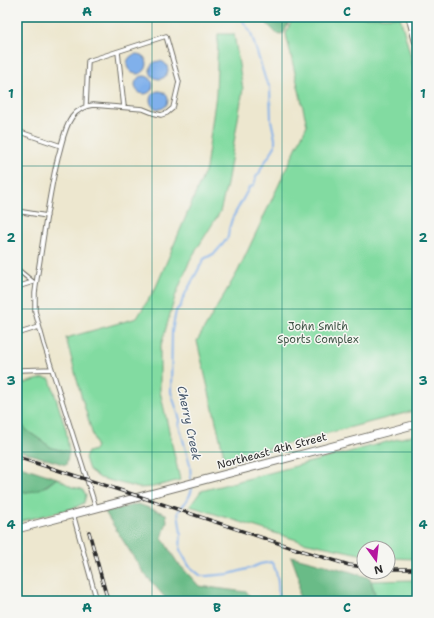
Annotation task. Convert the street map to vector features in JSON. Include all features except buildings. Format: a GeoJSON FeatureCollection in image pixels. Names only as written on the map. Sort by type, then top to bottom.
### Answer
{"type":"FeatureCollection","features":[{"type":"Feature","properties":{"kind":"street"},"geometry":{"type":"LineString","coordinates":[[411,17],[417,40]]}},
{"type":"Feature","properties":{"kind":"street","name":"Northeast 4th Street"},"geometry":{"type":"LineString","coordinates":[[17,529],[417,424]]}},
{"type":"Feature","properties":{"kind":"lane"},"geometry":{"type":"LineString","coordinates":[[86,106],[88,61],[166,36],[179,82],[173,108],[167,113],[161,115],[143,109],[93,105],[86,106],[78,110],[67,126],[52,183],[35,282],[35,311],[96,508]]}},
{"type":"Feature","properties":{"kind":"lane"},"geometry":{"type":"LineString","coordinates":[[118,52],[124,107]]}},
{"type":"Feature","properties":{"kind":"lane"},"geometry":{"type":"LineString","coordinates":[[17,131],[61,146]]}},
{"type":"Feature","properties":{"kind":"lane"},"geometry":{"type":"LineString","coordinates":[[17,211],[47,216]]}},
{"type":"Feature","properties":{"kind":"lane"},"geometry":{"type":"LineString","coordinates":[[17,269],[35,282]]}},
{"type":"Feature","properties":{"kind":"lane"},"geometry":{"type":"LineString","coordinates":[[17,287],[35,282]]}},
{"type":"Feature","properties":{"kind":"lane"},"geometry":{"type":"LineString","coordinates":[[17,334],[40,327]]}},
{"type":"Feature","properties":{"kind":"lane"},"geometry":{"type":"LineString","coordinates":[[17,371],[52,369]]}},
{"type":"Feature","properties":{"kind":"lane"},"geometry":{"type":"LineString","coordinates":[[73,514],[97,601]]}},
{"type":"Feature","properties":{"kind":"green space"},"geometry":{"type":"Polygon","coordinates":[[[260,17],[291,17],[284,33],[278,35],[260,17]]]}},
{"type":"Feature","properties":{"kind":"green space","name":"John Smith Sports Complex"},"geometry":{"type":"Polygon","coordinates":[[[293,17],[400,17],[417,79],[417,91],[413,93],[417,105],[417,410],[225,460],[197,341],[238,271],[307,125],[286,34],[293,17]]]}},
{"type":"Feature","properties":{"kind":"green space"},"geometry":{"type":"Polygon","coordinates":[[[218,34],[234,34],[243,89],[227,184],[220,212],[190,260],[175,297],[160,349],[160,391],[180,480],[153,487],[139,488],[100,478],[89,470],[85,458],[88,452],[94,450],[96,446],[66,338],[137,318],[156,287],[206,169],[216,94],[218,34]]]}},
{"type":"Feature","properties":{"kind":"green space"},"geometry":{"type":"Polygon","coordinates":[[[44,378],[50,379],[66,430],[69,452],[52,448],[29,432],[17,420],[17,385],[44,378]]]}},
{"type":"Feature","properties":{"kind":"green space"},"geometry":{"type":"Polygon","coordinates":[[[17,420],[29,432],[52,448],[69,452],[66,465],[17,450],[17,420]]]}},
{"type":"Feature","properties":{"kind":"green space"},"geometry":{"type":"Polygon","coordinates":[[[417,434],[417,559],[396,558],[396,540],[356,540],[356,553],[303,542],[190,506],[201,491],[417,434]]]}},
{"type":"Feature","properties":{"kind":"green space"},"geometry":{"type":"Polygon","coordinates":[[[17,465],[57,478],[35,491],[27,492],[17,490],[17,465]]]}},
{"type":"Feature","properties":{"kind":"green space"},"geometry":{"type":"Polygon","coordinates":[[[57,478],[72,487],[82,489],[86,495],[84,503],[74,508],[17,522],[17,490],[27,492],[47,486],[57,478]]]}},
{"type":"Feature","properties":{"kind":"green space"},"geometry":{"type":"Polygon","coordinates":[[[138,504],[166,514],[167,521],[162,538],[177,562],[199,586],[246,592],[255,601],[168,601],[143,572],[105,512],[138,504]]]}},
{"type":"Feature","properties":{"kind":"green space"},"geometry":{"type":"Polygon","coordinates":[[[291,556],[356,574],[356,580],[371,580],[377,601],[299,601],[299,578],[291,556]]]}},
{"type":"Feature","properties":{"kind":"green space"},"geometry":{"type":"Polygon","coordinates":[[[417,580],[417,601],[377,601],[371,581],[417,580]]]}},
{"type":"Feature","properties":{"kind":"water"},"geometry":{"type":"Polygon","coordinates":[[[133,54],[141,54],[147,60],[147,68],[141,74],[133,74],[127,68],[127,60],[133,54]]]}},
{"type":"Feature","properties":{"kind":"water"},"geometry":{"type":"Polygon","coordinates":[[[159,61],[165,64],[168,70],[165,76],[159,79],[153,76],[150,70],[153,64],[159,61]]]}},
{"type":"Feature","properties":{"kind":"water"},"geometry":{"type":"Polygon","coordinates":[[[144,76],[150,79],[153,85],[150,91],[144,94],[138,91],[135,85],[138,79],[144,76]]]}},
{"type":"Feature","properties":{"kind":"water"},"geometry":{"type":"Polygon","coordinates":[[[159,91],[165,94],[168,100],[165,106],[159,109],[153,106],[150,100],[153,94],[159,91]]]}},
{"type":"Feature","properties":{"kind":"waterway","name":"Cherry Creek"},"geometry":{"type":"LineString","coordinates":[[191,481],[190,465],[179,425],[180,420],[171,392],[172,331],[176,311],[181,305],[183,298],[204,259],[215,253],[228,237],[232,219],[249,188],[254,185],[256,177],[275,146],[271,120],[270,87],[266,81],[251,33],[242,17]]}},
{"type":"Feature","properties":{"kind":"waterway","name":"Cherry Creek"},"geometry":{"type":"LineString","coordinates":[[192,485],[189,496],[178,512],[181,533],[180,550],[189,566],[201,576],[207,576],[229,574],[271,562],[278,581],[277,601]]}},
{"type":"Feature","properties":{"kind":"railway"},"geometry":{"type":"LineString","coordinates":[[17,457],[293,548],[356,566]]}},
{"type":"Feature","properties":{"kind":"railway"},"geometry":{"type":"LineString","coordinates":[[89,532],[108,601]]}},
{"type":"Feature","properties":{"kind":"railway"},"geometry":{"type":"LineString","coordinates":[[396,569],[417,569]]}}]}
